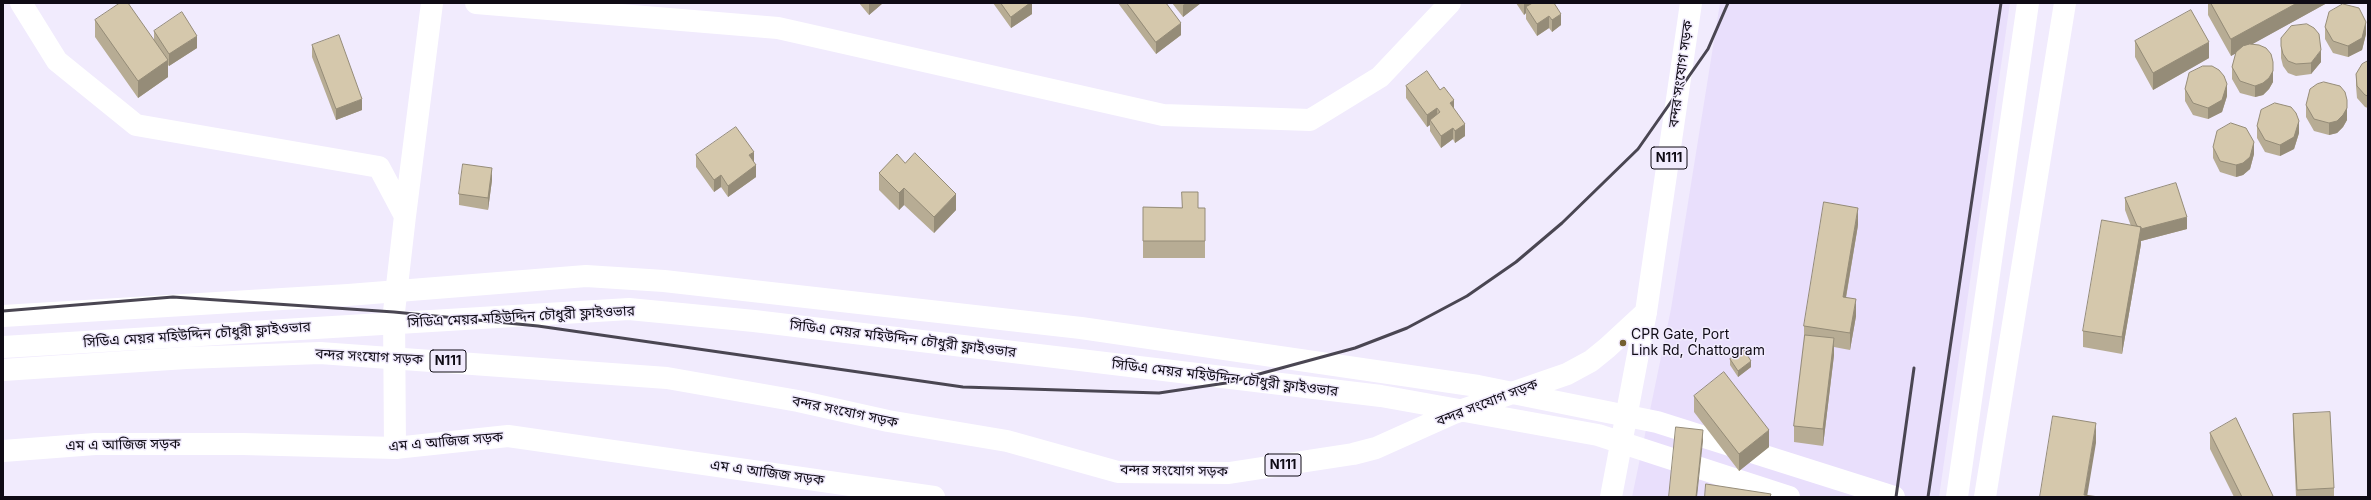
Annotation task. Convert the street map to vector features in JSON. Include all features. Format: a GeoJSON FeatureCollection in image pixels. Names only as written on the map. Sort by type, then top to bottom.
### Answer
{"type":"FeatureCollection","features":[{"type":"Feature","properties":{"kind":"main road"},"geometry":{"type":"LineString","coordinates":[[21,3],[57,61],[136,125],[378,167],[405,216]]}},
{"type":"Feature","properties":{"kind":"main road"},"geometry":{"type":"LineString","coordinates":[[395,448],[394,312],[432,3]]}},
{"type":"Feature","properties":{"kind":"main road"},"geometry":{"type":"LineString","coordinates":[[476,3],[778,28],[1163,115],[1310,120],[1380,78],[1450,3]]}},
{"type":"Feature","properties":{"kind":"main road","name":"বন্দর সংযোগ সড়ক"},"geometry":{"type":"LineString","coordinates":[[1611,497],[1646,312],[1691,3]]}},
{"type":"Feature","properties":{"kind":"main road"},"geometry":{"type":"LineString","coordinates":[[1957,497],[2028,3]]}},
{"type":"Feature","properties":{"kind":"main road"},"geometry":{"type":"LineString","coordinates":[[1985,497],[2065,3]]}},
{"type":"Feature","properties":{"kind":"main road"},"geometry":{"type":"LineString","coordinates":[[3,316],[348,295],[586,276],[664,281],[1081,328],[1478,386],[1657,422],[1894,497]]}},
{"type":"Feature","properties":{"kind":"main road","name":"সিডিএ মেয়র মহিউদ্দিন চৌধুরী ফ্লাইওভার"},"geometry":{"type":"LineString","coordinates":[[3,347],[629,309],[762,322],[1381,396],[1598,435],[1789,497]]}},
{"type":"Feature","properties":{"kind":"main road","name":"বন্দর সংযোগ সড়ক"},"geometry":{"type":"LineString","coordinates":[[3,370],[186,358],[320,353],[668,378],[798,401],[888,421],[1007,441],[1118,472],[1229,473],[1353,454],[1376,448],[1454,413],[1567,374],[1591,360],[1607,348],[1646,312]]}},
{"type":"Feature","properties":{"kind":"main road","name":"এম এ আজিজ সড়ক"},"geometry":{"type":"LineString","coordinates":[[3,451],[103,444],[243,444],[395,448],[508,436],[934,497]]}},
{"type":"Feature","properties":{"kind":"shaded area"},"geometry":{"type":"Polygon","coordinates":[[[1720,3],[2010,3],[1939,497],[1632,497],[1671,309],[1720,3]]]}},
{"type":"Feature","properties":{"kind":"building"},"geometry":{"type":"Polygon","coordinates":[[[120,3],[128,3],[168,60],[138,81],[95,20],[120,3]]]}},
{"type":"Feature","properties":{"kind":"building"},"geometry":{"type":"Polygon","coordinates":[[[1001,3],[1030,3],[1011,17],[1001,3]]]}},
{"type":"Feature","properties":{"kind":"building"},"geometry":{"type":"Polygon","coordinates":[[[1127,3],[1166,3],[1181,23],[1156,42],[1127,3]]]}},
{"type":"Feature","properties":{"kind":"building"},"geometry":{"type":"Polygon","coordinates":[[[1533,3],[1554,3],[1561,14],[1552,20],[1549,16],[1537,24],[1526,7],[1533,3]]]}},
{"type":"Feature","properties":{"kind":"building"},"geometry":{"type":"Polygon","coordinates":[[[2211,3],[2297,3],[2231,39],[2211,3]]]}},
{"type":"Feature","properties":{"kind":"building"},"geometry":{"type":"Polygon","coordinates":[[[2343,4],[2359,8],[2366,22],[2362,38],[2348,46],[2333,41],[2325,27],[2329,12],[2343,4]]]}},
{"type":"Feature","properties":{"kind":"building"},"geometry":{"type":"Polygon","coordinates":[[[2191,10],[2209,42],[2153,73],[2135,41],[2191,10]]]}},
{"type":"Feature","properties":{"kind":"building"},"geometry":{"type":"Polygon","coordinates":[[[182,12],[197,36],[169,54],[154,31],[182,12]]]}},
{"type":"Feature","properties":{"kind":"building"},"geometry":{"type":"Polygon","coordinates":[[[2307,24],[2314,28],[2319,34],[2321,50],[2311,63],[2296,64],[2288,61],[2283,54],[2281,38],[2291,26],[2307,24]]]}},
{"type":"Feature","properties":{"kind":"building"},"geometry":{"type":"Polygon","coordinates":[[[339,35],[362,99],[336,109],[312,45],[339,35]]]}},
{"type":"Feature","properties":{"kind":"building"},"geometry":{"type":"Polygon","coordinates":[[[2250,44],[2259,45],[2266,48],[2271,54],[2273,62],[2273,71],[2269,78],[2263,83],[2255,86],[2240,81],[2232,67],[2236,52],[2243,46],[2250,44]]]}},
{"type":"Feature","properties":{"kind":"building"},"geometry":{"type":"Polygon","coordinates":[[[2368,61],[2368,96],[2365,95],[2357,86],[2356,74],[2362,64],[2368,61]]]}},
{"type":"Feature","properties":{"kind":"building"},"geometry":{"type":"Polygon","coordinates":[[[2203,66],[2212,66],[2219,70],[2224,76],[2227,84],[2222,100],[2208,108],[2193,103],[2185,89],[2189,73],[2203,66]]]}},
{"type":"Feature","properties":{"kind":"building"},"geometry":{"type":"Polygon","coordinates":[[[1427,71],[1440,90],[1444,87],[1454,100],[1450,103],[1465,124],[1455,131],[1453,128],[1441,136],[1430,120],[1440,112],[1437,108],[1427,115],[1406,86],[1427,71]]]}},
{"type":"Feature","properties":{"kind":"building"},"geometry":{"type":"Polygon","coordinates":[[[2324,82],[2340,86],[2345,92],[2347,100],[2347,108],[2343,115],[2337,121],[2329,123],[2314,119],[2306,105],[2310,89],[2317,84],[2324,82]]]}},
{"type":"Feature","properties":{"kind":"building"},"geometry":{"type":"Polygon","coordinates":[[[2275,103],[2291,107],[2296,113],[2299,121],[2294,137],[2280,145],[2265,140],[2257,126],[2261,110],[2275,103]]]}},
{"type":"Feature","properties":{"kind":"building"},"geometry":{"type":"Polygon","coordinates":[[[2231,123],[2246,128],[2254,142],[2250,157],[2243,163],[2236,165],[2220,161],[2213,147],[2217,131],[2231,123]]]}},
{"type":"Feature","properties":{"kind":"building"},"geometry":{"type":"Polygon","coordinates":[[[736,127],[754,152],[749,155],[756,165],[728,186],[721,175],[714,180],[696,155],[736,127]]]}},
{"type":"Feature","properties":{"kind":"building"},"geometry":{"type":"Polygon","coordinates":[[[915,153],[956,194],[934,217],[904,188],[899,193],[879,173],[897,154],[905,163],[915,153]]]}},
{"type":"Feature","properties":{"kind":"building"},"geometry":{"type":"Polygon","coordinates":[[[463,164],[492,168],[488,198],[459,194],[463,164]]]}},
{"type":"Feature","properties":{"kind":"building"},"geometry":{"type":"Polygon","coordinates":[[[2176,183],[2187,217],[2141,229],[2141,227],[2137,226],[2125,198],[2176,183]]]}},
{"type":"Feature","properties":{"kind":"building"},"geometry":{"type":"Polygon","coordinates":[[[1182,192],[1198,192],[1198,208],[1205,208],[1205,241],[1143,241],[1143,207],[1182,208],[1182,192]]]}},
{"type":"Feature","properties":{"kind":"building"},"geometry":{"type":"Polygon","coordinates":[[[1824,202],[1858,208],[1843,297],[1856,299],[1850,333],[1804,326],[1824,202]]]}},
{"type":"Feature","properties":{"kind":"building"},"geometry":{"type":"Polygon","coordinates":[[[2102,220],[2141,227],[2122,337],[2083,331],[2102,220]]]}},
{"type":"Feature","properties":{"kind":"building"},"geometry":{"type":"Polygon","coordinates":[[[1805,335],[1834,338],[1823,429],[1794,426],[1805,335]]]}},
{"type":"Feature","properties":{"kind":"building"},"geometry":{"type":"Polygon","coordinates":[[[1744,350],[1751,361],[1738,371],[1730,359],[1744,350]]]}},
{"type":"Feature","properties":{"kind":"building"},"geometry":{"type":"Polygon","coordinates":[[[1724,372],[1769,430],[1739,454],[1694,396],[1724,372]]]}},
{"type":"Feature","properties":{"kind":"building"},"geometry":{"type":"Polygon","coordinates":[[[2330,412],[2334,488],[2297,490],[2293,414],[2330,412]]]}},
{"type":"Feature","properties":{"kind":"building"},"geometry":{"type":"Polygon","coordinates":[[[2053,416],[2096,423],[2084,495],[2099,497],[2040,497],[2053,416]]]}},
{"type":"Feature","properties":{"kind":"building"},"geometry":{"type":"Polygon","coordinates":[[[2236,418],[2273,496],[2271,497],[2242,497],[2210,433],[2236,418]]]}},
{"type":"Feature","properties":{"kind":"building"},"geometry":{"type":"Polygon","coordinates":[[[1676,427],[1703,430],[1696,497],[1669,497],[1676,427]]]}},
{"type":"Feature","properties":{"kind":"building"},"geometry":{"type":"Polygon","coordinates":[[[1706,484],[1771,494],[1770,497],[1705,497],[1706,484]]]}},
{"type":"Feature","properties":{"kind":"railway"},"geometry":{"type":"LineString","coordinates":[[3,311],[173,297],[394,312],[538,326],[963,387],[1159,393],[1226,383],[1355,348],[1407,328],[1467,296],[1516,262],[1562,223],[1638,149],[1708,49],[1728,3]]}},
{"type":"Feature","properties":{"kind":"railway"},"geometry":{"type":"LineString","coordinates":[[1928,497],[2001,3]]}},
{"type":"Feature","properties":{"kind":"railway"},"geometry":{"type":"LineString","coordinates":[[1896,497],[1914,368]]}},
{"type":"Feature","properties":{"kind":"place","name":"CPR Gate, Port Link Rd, Chattogram"},"geometry":{"type":"Point","coordinates":[1623,343]}}]}
